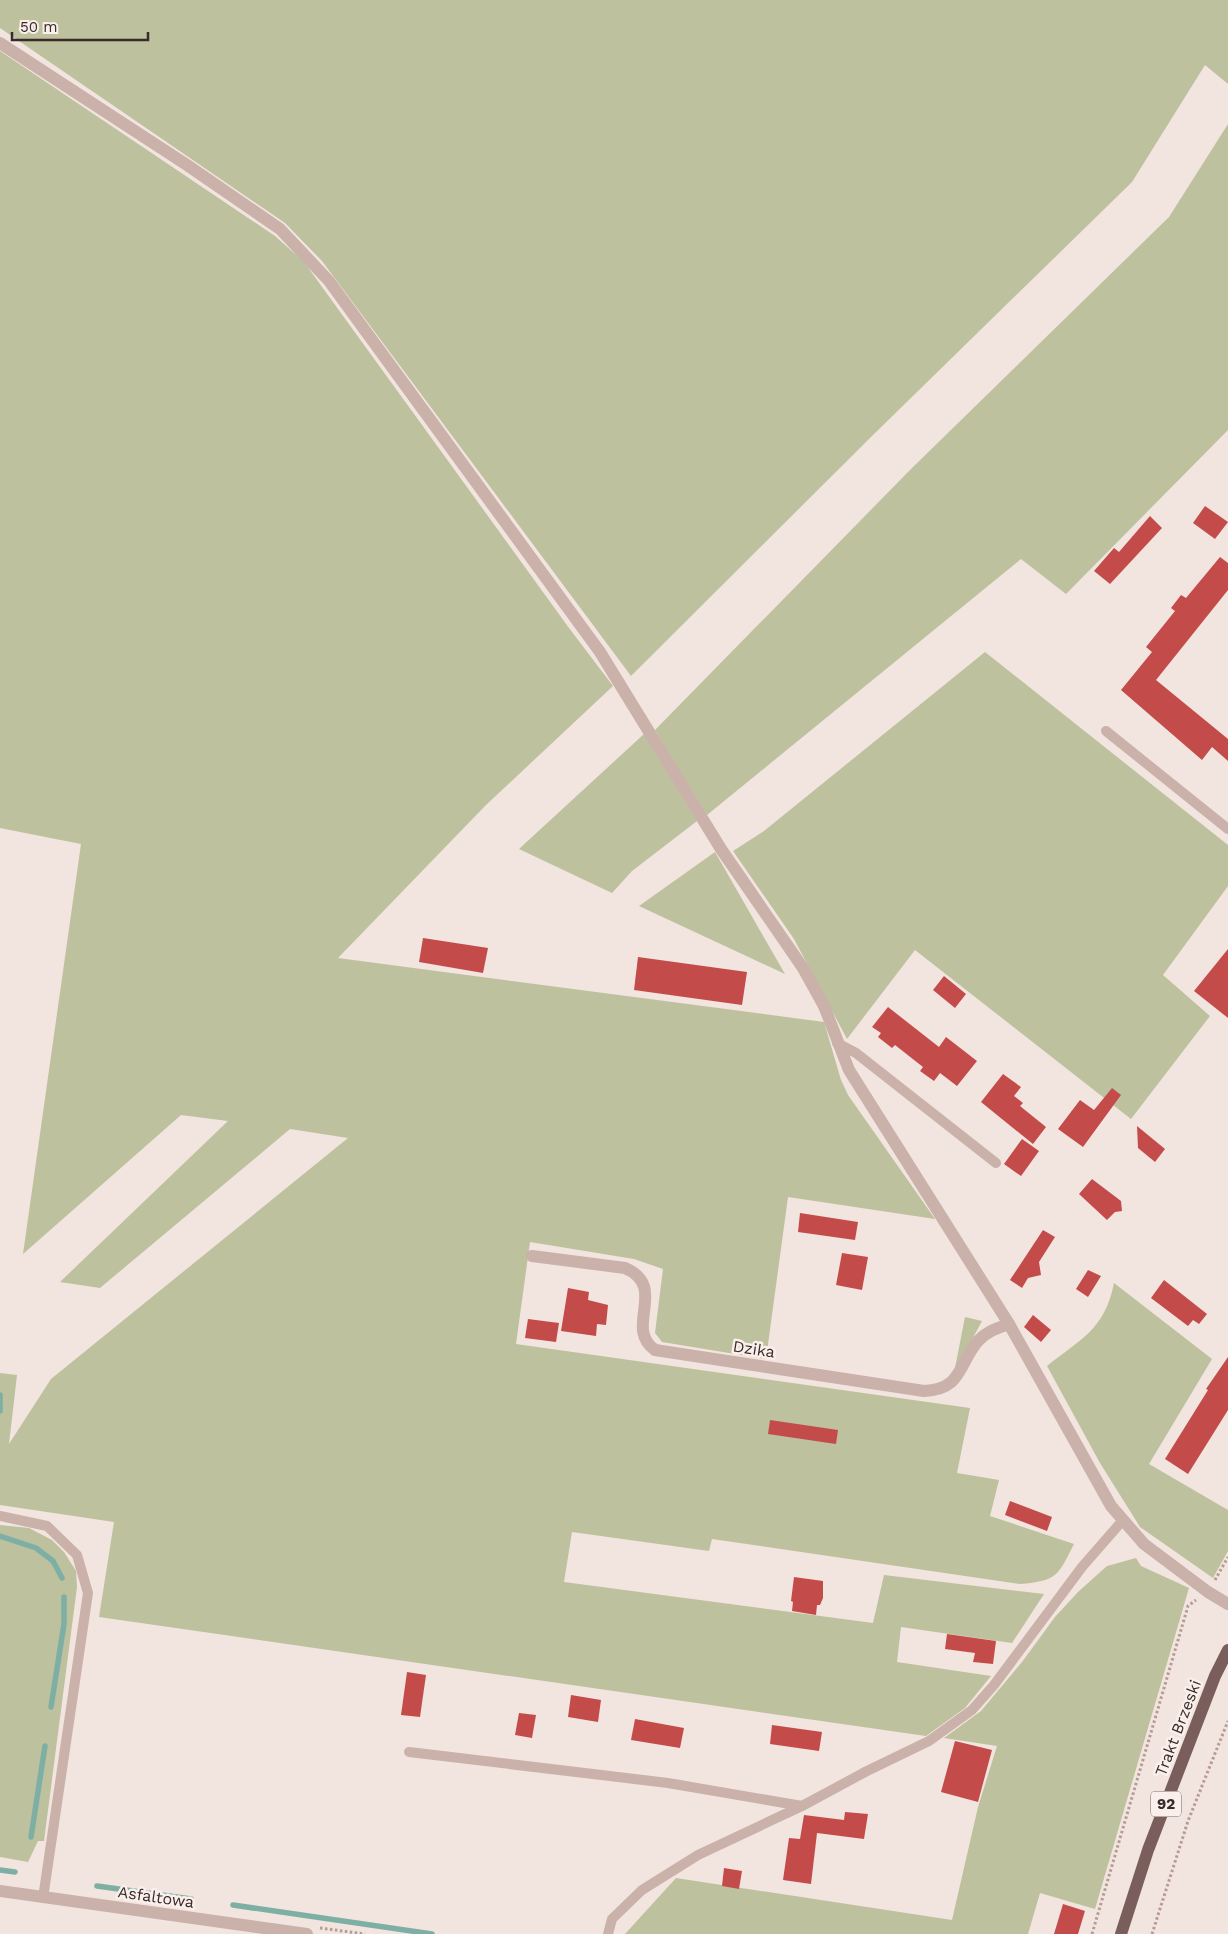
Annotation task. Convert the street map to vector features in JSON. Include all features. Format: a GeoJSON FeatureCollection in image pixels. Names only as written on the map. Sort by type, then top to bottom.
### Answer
{"type":"FeatureCollection","features":[{"type":"Feature","properties":{"kind":"main road","name":"Trakt Brzeski"},"geometry":{"type":"LineString","coordinates":[[1121,1934],[1148,1850],[1215,1676],[1228,1650]]}},
{"type":"Feature","properties":{"kind":"street"},"geometry":{"type":"LineString","coordinates":[[0,43],[187,165],[280,229],[330,281],[600,652],[721,850],[803,968],[824,1006],[836,1043],[849,1070],[1009,1324],[1111,1506],[1144,1544],[1208,1592],[1228,1604]]}},
{"type":"Feature","properties":{"kind":"street","name":"Dzika"},"geometry":{"type":"LineString","coordinates":[[532,1256],[625,1268],[635,1272],[641,1277],[646,1298],[642,1331],[646,1344],[655,1350],[924,1391],[935,1391],[956,1380],[978,1341],[992,1330],[1009,1324]]}},
{"type":"Feature","properties":{"kind":"street","name":"Asfaltowa"},"geometry":{"type":"LineString","coordinates":[[0,1891],[307,1934]]}},
{"type":"Feature","properties":{"kind":"lane"},"geometry":{"type":"LineString","coordinates":[[1106,731],[1228,829]]}},
{"type":"Feature","properties":{"kind":"lane"},"geometry":{"type":"LineString","coordinates":[[836,1043],[856,1053],[996,1163]]}},
{"type":"Feature","properties":{"kind":"lane"},"geometry":{"type":"LineString","coordinates":[[0,1516],[47,1526],[76,1555],[88,1593],[43,1898]]}},
{"type":"Feature","properties":{"kind":"lane"},"geometry":{"type":"LineString","coordinates":[[608,1934],[612,1919],[642,1890],[698,1855],[802,1806],[866,1771],[929,1741],[972,1710],[994,1685],[1082,1567],[1123,1520]]}},
{"type":"Feature","properties":{"kind":"lane"},"geometry":{"type":"LineString","coordinates":[[408,1752],[668,1783],[802,1806]]}},
{"type":"Feature","properties":{"kind":"path"},"geometry":{"type":"LineString","coordinates":[[1092,1934],[1188,1606],[1208,1592],[1228,1557]]}},
{"type":"Feature","properties":{"kind":"path"},"geometry":{"type":"LineString","coordinates":[[1152,1934],[1188,1821],[1228,1721]]}},
{"type":"Feature","properties":{"kind":"green space"},"geometry":{"type":"Polygon","coordinates":[[[0,0],[1228,0],[1228,84],[1205,65],[1132,182],[872,436],[631,676],[322,261],[285,223],[0,28],[0,0]]]}},
{"type":"Feature","properties":{"kind":"green space"},"geometry":{"type":"Polygon","coordinates":[[[0,51],[275,236],[304,262],[613,686],[486,805],[338,958],[824,1022],[841,1080],[848,1095],[935,1219],[788,1197],[766,1359],[662,1342],[655,1333],[663,1269],[634,1259],[530,1242],[516,1344],[970,1408],[957,1473],[999,1480],[990,1516],[1074,1544],[1060,1569],[1050,1578],[1033,1583],[1020,1584],[712,1539],[709,1551],[572,1532],[564,1582],[873,1623],[884,1575],[1044,1594],[1012,1643],[901,1627],[897,1662],[991,1676],[965,1708],[926,1736],[99,1617],[114,1522],[0,1505],[0,1373],[17,1375],[9,1444],[51,1379],[348,1138],[290,1129],[100,1288],[60,1282],[228,1121],[181,1115],[23,1254],[81,844],[0,828],[0,51]]]}},
{"type":"Feature","properties":{"kind":"green space"},"geometry":{"type":"Polygon","coordinates":[[[1228,124],[1228,430],[1066,594],[1021,559],[707,815],[655,730],[911,469],[1169,217],[1228,124]]]}},
{"type":"Feature","properties":{"kind":"green space"},"geometry":{"type":"Polygon","coordinates":[[[985,652],[1228,845],[1228,886],[1163,975],[1210,1016],[1131,1119],[915,950],[847,1039],[794,939],[733,851],[764,831],[985,652]]]}},
{"type":"Feature","properties":{"kind":"green space"},"geometry":{"type":"Polygon","coordinates":[[[644,734],[697,821],[632,871],[612,893],[519,849],[644,734]]]}},
{"type":"Feature","properties":{"kind":"green space"},"geometry":{"type":"Polygon","coordinates":[[[715,852],[785,974],[639,906],[715,852]]]}},
{"type":"Feature","properties":{"kind":"green space"},"geometry":{"type":"Polygon","coordinates":[[[1114,1283],[1212,1359],[1149,1464],[1228,1510],[1228,1551],[1213,1578],[1140,1527],[1100,1463],[1047,1366],[1090,1332],[1105,1312],[1114,1283]]]}},
{"type":"Feature","properties":{"kind":"green space"},"geometry":{"type":"Polygon","coordinates":[[[965,1317],[982,1321],[954,1373],[965,1317]]]}},
{"type":"Feature","properties":{"kind":"green space"},"geometry":{"type":"Polygon","coordinates":[[[0,1525],[29,1528],[52,1540],[64,1552],[76,1571],[77,1587],[44,1841],[38,1841],[28,1862],[0,1857],[0,1525]]]}},
{"type":"Feature","properties":{"kind":"green space"},"geometry":{"type":"Polygon","coordinates":[[[1136,1558],[1141,1566],[1189,1588],[1095,1909],[1040,1893],[1028,1934],[625,1934],[676,1878],[952,1920],[978,1807],[997,1746],[944,1738],[981,1711],[1022,1662],[1055,1617],[1078,1592],[1107,1566],[1136,1558]]]}},
{"type":"Feature","properties":{"kind":"building"},"geometry":{"type":"Polygon","coordinates":[[[1205,506],[1228,522],[1215,539],[1193,523],[1205,506]]]}},
{"type":"Feature","properties":{"kind":"building"},"geometry":{"type":"Polygon","coordinates":[[[1150,516],[1162,528],[1110,584],[1094,571],[1114,548],[1119,552],[1150,516]]]}},
{"type":"Feature","properties":{"kind":"building"},"geometry":{"type":"Polygon","coordinates":[[[1220,557],[1228,563],[1228,590],[1156,680],[1228,739],[1228,761],[1212,747],[1202,760],[1121,690],[1152,652],[1146,647],[1175,611],[1171,608],[1181,595],[1186,598],[1220,557]]]}},
{"type":"Feature","properties":{"kind":"building"},"geometry":{"type":"Polygon","coordinates":[[[423,938],[488,948],[483,973],[419,962],[423,938]]]}},
{"type":"Feature","properties":{"kind":"building"},"geometry":{"type":"Polygon","coordinates":[[[1228,949],[1228,1018],[1194,991],[1228,949]]]}},
{"type":"Feature","properties":{"kind":"building"},"geometry":{"type":"Polygon","coordinates":[[[638,957],[747,972],[742,1005],[634,990],[638,957]]]}},
{"type":"Feature","properties":{"kind":"building"},"geometry":{"type":"Polygon","coordinates":[[[944,976],[966,994],[955,1008],[933,990],[944,976]]]}},
{"type":"Feature","properties":{"kind":"building"},"geometry":{"type":"Polygon","coordinates":[[[888,1007],[939,1047],[946,1037],[977,1061],[957,1086],[940,1073],[934,1081],[920,1071],[923,1067],[895,1045],[892,1048],[878,1037],[881,1033],[872,1027],[888,1007]]]}},
{"type":"Feature","properties":{"kind":"building"},"geometry":{"type":"Polygon","coordinates":[[[1003,1074],[1021,1087],[1014,1096],[1023,1103],[1020,1106],[1046,1127],[1033,1144],[981,1102],[1003,1074]]]}},
{"type":"Feature","properties":{"kind":"building"},"geometry":{"type":"Polygon","coordinates":[[[1112,1088],[1121,1095],[1083,1147],[1058,1129],[1080,1100],[1094,1110],[1112,1088]]]}},
{"type":"Feature","properties":{"kind":"building"},"geometry":{"type":"Polygon","coordinates":[[[1137,1126],[1165,1149],[1155,1162],[1138,1148],[1137,1126]]]}},
{"type":"Feature","properties":{"kind":"building"},"geometry":{"type":"Polygon","coordinates":[[[1022,1139],[1039,1151],[1021,1176],[1004,1164],[1022,1139]]]}},
{"type":"Feature","properties":{"kind":"building"},"geometry":{"type":"Polygon","coordinates":[[[1092,1179],[1121,1201],[1122,1211],[1115,1212],[1107,1220],[1079,1194],[1092,1179]]]}},
{"type":"Feature","properties":{"kind":"building"},"geometry":{"type":"Polygon","coordinates":[[[800,1213],[858,1222],[855,1240],[798,1232],[800,1213]]]}},
{"type":"Feature","properties":{"kind":"building"},"geometry":{"type":"Polygon","coordinates":[[[1043,1230],[1055,1237],[1039,1262],[1041,1275],[1028,1278],[1022,1288],[1010,1280],[1043,1230]]]}},
{"type":"Feature","properties":{"kind":"building"},"geometry":{"type":"Polygon","coordinates":[[[842,1253],[868,1257],[862,1290],[836,1285],[842,1253]]]}},
{"type":"Feature","properties":{"kind":"building"},"geometry":{"type":"Polygon","coordinates":[[[1088,1270],[1101,1276],[1088,1297],[1076,1289],[1088,1270]]]}},
{"type":"Feature","properties":{"kind":"building"},"geometry":{"type":"Polygon","coordinates":[[[1164,1280],[1207,1314],[1199,1324],[1193,1320],[1188,1326],[1151,1298],[1164,1280]]]}},
{"type":"Feature","properties":{"kind":"building"},"geometry":{"type":"Polygon","coordinates":[[[568,1288],[589,1292],[588,1300],[608,1305],[606,1325],[597,1324],[596,1336],[561,1331],[568,1288]]]}},
{"type":"Feature","properties":{"kind":"building"},"geometry":{"type":"Polygon","coordinates":[[[1033,1315],[1051,1330],[1041,1342],[1024,1327],[1033,1315]]]}},
{"type":"Feature","properties":{"kind":"building"},"geometry":{"type":"Polygon","coordinates":[[[528,1319],[559,1323],[556,1342],[525,1338],[528,1319]]]}},
{"type":"Feature","properties":{"kind":"building"},"geometry":{"type":"Polygon","coordinates":[[[1228,1357],[1228,1410],[1188,1474],[1165,1459],[1208,1390],[1206,1389],[1228,1357]]]}},
{"type":"Feature","properties":{"kind":"building"},"geometry":{"type":"Polygon","coordinates":[[[770,1420],[838,1430],[836,1444],[768,1434],[770,1420]]]}},
{"type":"Feature","properties":{"kind":"building"},"geometry":{"type":"Polygon","coordinates":[[[1010,1501],[1052,1517],[1047,1531],[1005,1515],[1010,1501]]]}},
{"type":"Feature","properties":{"kind":"building"},"geometry":{"type":"Polygon","coordinates":[[[794,1577],[823,1581],[823,1598],[820,1605],[817,1605],[816,1615],[792,1611],[793,1602],[791,1601],[794,1577]]]}},
{"type":"Feature","properties":{"kind":"building"},"geometry":{"type":"Polygon","coordinates":[[[947,1634],[996,1641],[993,1664],[973,1662],[975,1653],[945,1649],[947,1634]]]}},
{"type":"Feature","properties":{"kind":"building"},"geometry":{"type":"Polygon","coordinates":[[[407,1672],[426,1675],[420,1717],[401,1715],[407,1672]]]}},
{"type":"Feature","properties":{"kind":"building"},"geometry":{"type":"Polygon","coordinates":[[[571,1695],[601,1700],[598,1722],[568,1717],[571,1695]]]}},
{"type":"Feature","properties":{"kind":"building"},"geometry":{"type":"Polygon","coordinates":[[[519,1713],[536,1715],[532,1738],[515,1735],[519,1713]]]}},
{"type":"Feature","properties":{"kind":"building"},"geometry":{"type":"Polygon","coordinates":[[[635,1719],[684,1728],[680,1748],[631,1740],[635,1719]]]}},
{"type":"Feature","properties":{"kind":"building"},"geometry":{"type":"Polygon","coordinates":[[[772,1725],[822,1732],[819,1751],[770,1744],[772,1725]]]}},
{"type":"Feature","properties":{"kind":"building"},"geometry":{"type":"Polygon","coordinates":[[[955,1741],[992,1750],[978,1802],[941,1792],[955,1741]]]}},
{"type":"Feature","properties":{"kind":"building"},"geometry":{"type":"Polygon","coordinates":[[[845,1812],[868,1814],[864,1839],[817,1833],[811,1884],[783,1880],[789,1838],[800,1839],[804,1815],[844,1820],[845,1812]]]}},
{"type":"Feature","properties":{"kind":"building"},"geometry":{"type":"Polygon","coordinates":[[[724,1868],[742,1871],[739,1889],[722,1886],[724,1868]]]}},
{"type":"Feature","properties":{"kind":"building"},"geometry":{"type":"Polygon","coordinates":[[[1063,1904],[1085,1911],[1078,1934],[1054,1934],[1063,1904]]]}},
{"type":"Feature","properties":{"kind":"waterway"},"geometry":{"type":"LineString","coordinates":[[0,1395],[0,1411]]}},
{"type":"Feature","properties":{"kind":"waterway"},"geometry":{"type":"LineString","coordinates":[[0,1536],[36,1548],[53,1561],[62,1578]]}},
{"type":"Feature","properties":{"kind":"waterway"},"geometry":{"type":"LineString","coordinates":[[51,1707],[64,1624],[64,1597]]}},
{"type":"Feature","properties":{"kind":"waterway"},"geometry":{"type":"LineString","coordinates":[[31,1837],[45,1746]]}},
{"type":"Feature","properties":{"kind":"waterway"},"geometry":{"type":"LineString","coordinates":[[0,1870],[15,1872]]}},
{"type":"Feature","properties":{"kind":"waterway"},"geometry":{"type":"LineString","coordinates":[[97,1886],[191,1899]]}},
{"type":"Feature","properties":{"kind":"waterway"},"geometry":{"type":"LineString","coordinates":[[233,1905],[432,1934]]}}]}
